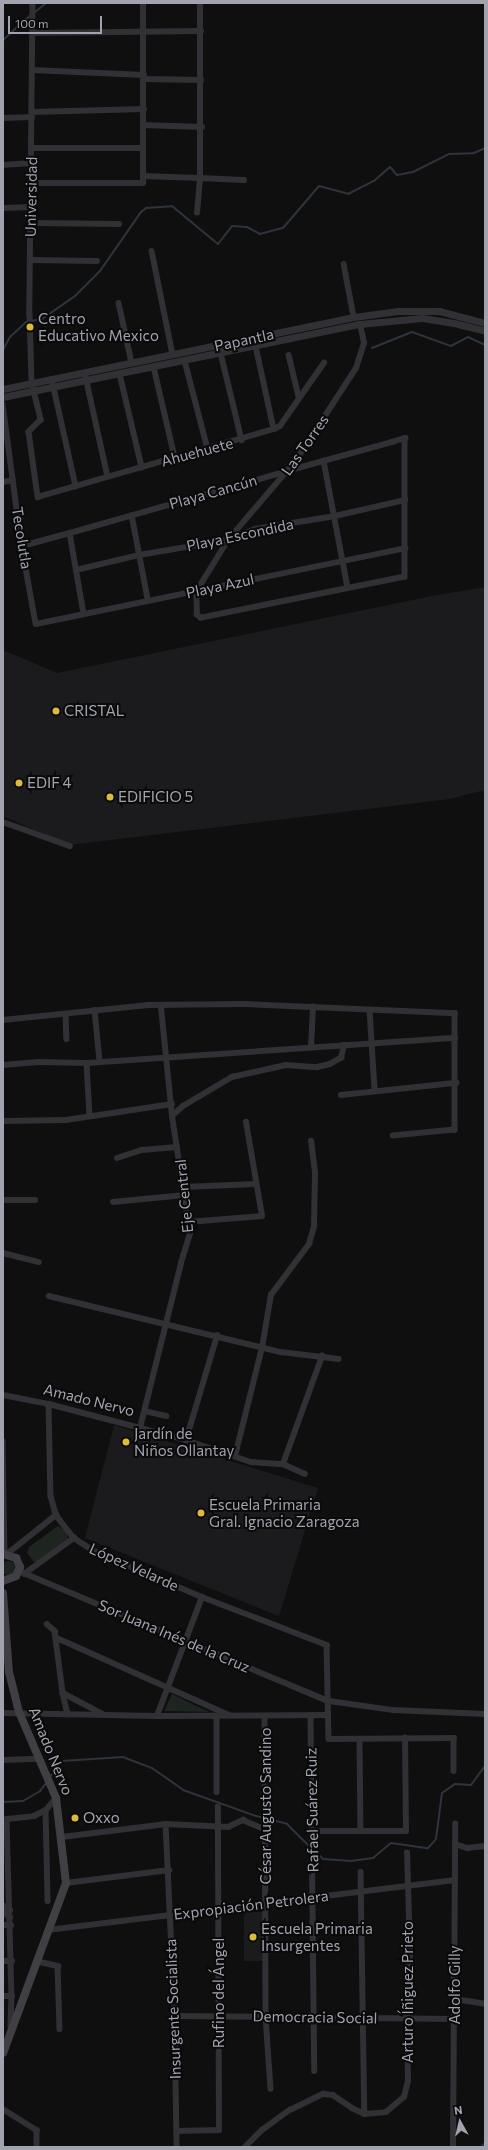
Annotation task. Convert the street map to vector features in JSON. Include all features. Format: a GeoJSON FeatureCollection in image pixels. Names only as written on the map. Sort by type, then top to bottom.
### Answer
{"type":"FeatureCollection","features":[{"type":"Feature","properties":{"kind":"main road"},"geometry":{"type":"LineString","coordinates":[[3,1581],[12,1580],[22,1572],[16,1558],[5,1554]]}},
{"type":"Feature","properties":{"kind":"main road","name":"Amado Nervo"},"geometry":{"type":"LineString","coordinates":[[3,1593],[9,1672],[19,1712],[56,1798],[62,1837],[66,1883],[3,2053]]}},
{"type":"Feature","properties":{"kind":"street","name":"Universidad"},"geometry":{"type":"LineString","coordinates":[[33,3],[30,329],[33,387],[41,420],[29,432],[38,497]]}},
{"type":"Feature","properties":{"kind":"street"},"geometry":{"type":"LineString","coordinates":[[31,183],[143,183],[143,3]]}},
{"type":"Feature","properties":{"kind":"street"},"geometry":{"type":"LineString","coordinates":[[197,213],[202,127],[200,3]]}},
{"type":"Feature","properties":{"kind":"street"},"geometry":{"type":"LineString","coordinates":[[33,33],[143,33],[201,31]]}},
{"type":"Feature","properties":{"kind":"street"},"geometry":{"type":"LineString","coordinates":[[32,70],[201,80]]}},
{"type":"Feature","properties":{"kind":"street"},"geometry":{"type":"LineString","coordinates":[[3,118],[32,114],[144,108]]}},
{"type":"Feature","properties":{"kind":"street"},"geometry":{"type":"LineString","coordinates":[[144,125],[202,127]]}},
{"type":"Feature","properties":{"kind":"street"},"geometry":{"type":"LineString","coordinates":[[32,148],[143,148]]}},
{"type":"Feature","properties":{"kind":"street"},"geometry":{"type":"LineString","coordinates":[[3,165],[31,163]]}},
{"type":"Feature","properties":{"kind":"street"},"geometry":{"type":"LineString","coordinates":[[143,176],[244,180]]}},
{"type":"Feature","properties":{"kind":"street"},"geometry":{"type":"LineString","coordinates":[[3,208],[31,206]]}},
{"type":"Feature","properties":{"kind":"street"},"geometry":{"type":"LineString","coordinates":[[31,223],[119,224]]}},
{"type":"Feature","properties":{"kind":"street"},"geometry":{"type":"LineString","coordinates":[[152,251],[173,355]]}},
{"type":"Feature","properties":{"kind":"street"},"geometry":{"type":"LineString","coordinates":[[30,260],[97,261]]}},
{"type":"Feature","properties":{"kind":"street"},"geometry":{"type":"LineString","coordinates":[[344,264],[354,317]]}},
{"type":"Feature","properties":{"kind":"street"},"geometry":{"type":"LineString","coordinates":[[119,303],[132,363]]}},
{"type":"Feature","properties":{"kind":"street","name":"Papantla"},"geometry":{"type":"LineString","coordinates":[[3,397],[52,379],[354,317],[398,311],[446,312],[485,323]]}},
{"type":"Feature","properties":{"kind":"street"},"geometry":{"type":"LineString","coordinates":[[444,320],[446,312]]}},
{"type":"Feature","properties":{"kind":"street","name":"Papantla"},"geometry":{"type":"LineString","coordinates":[[3,389],[54,387],[87,381],[360,324],[422,318],[444,320],[485,331]]}},
{"type":"Feature","properties":{"kind":"street","name":"Las Torres"},"geometry":{"type":"LineString","coordinates":[[196,592],[228,540],[287,472],[356,368],[364,343],[360,324]]}},
{"type":"Feature","properties":{"kind":"street"},"geometry":{"type":"LineString","coordinates":[[219,345],[242,440]]}},
{"type":"Feature","properties":{"kind":"street"},"geometry":{"type":"LineString","coordinates":[[256,346],[274,429]]}},
{"type":"Feature","properties":{"kind":"street"},"geometry":{"type":"LineString","coordinates":[[289,356],[299,397]]}},
{"type":"Feature","properties":{"kind":"street"},"geometry":{"type":"LineString","coordinates":[[185,361],[208,449]]}},
{"type":"Feature","properties":{"kind":"street","name":"Ahuehuete"},"geometry":{"type":"LineString","coordinates":[[38,497],[175,457],[242,440],[274,429],[280,426],[324,363]]}},
{"type":"Feature","properties":{"kind":"street"},"geometry":{"type":"LineString","coordinates":[[154,367],[175,457]]}},
{"type":"Feature","properties":{"kind":"street"},"geometry":{"type":"LineString","coordinates":[[86,372],[108,477]]}},
{"type":"Feature","properties":{"kind":"street"},"geometry":{"type":"LineString","coordinates":[[120,374],[142,467]]}},
{"type":"Feature","properties":{"kind":"street"},"geometry":{"type":"LineString","coordinates":[[52,379],[76,486]]}},
{"type":"Feature","properties":{"kind":"street","name":"Tecolutla"},"geometry":{"type":"LineString","coordinates":[[3,404],[22,546],[36,624]]}},
{"type":"Feature","properties":{"kind":"street","name":"Playa Cancún"},"geometry":{"type":"LineString","coordinates":[[22,546],[405,438],[405,500]]}},
{"type":"Feature","properties":{"kind":"street"},"geometry":{"type":"LineString","coordinates":[[324,461],[348,588]]}},
{"type":"Feature","properties":{"kind":"street"},"geometry":{"type":"LineString","coordinates":[[3,482],[13,480]]}},
{"type":"Feature","properties":{"kind":"street"},"geometry":{"type":"LineString","coordinates":[[196,592],[199,618],[405,577],[405,500]]}},
{"type":"Feature","properties":{"kind":"street","name":"Playa Escondida"},"geometry":{"type":"LineString","coordinates":[[76,570],[139,555],[228,540],[256,529],[335,516],[405,500]]}},
{"type":"Feature","properties":{"kind":"street"},"geometry":{"type":"LineString","coordinates":[[132,515],[148,599]]}},
{"type":"Feature","properties":{"kind":"street"},"geometry":{"type":"LineString","coordinates":[[70,533],[84,614]]}},
{"type":"Feature","properties":{"kind":"street","name":"Playa Azul"},"geometry":{"type":"LineString","coordinates":[[36,624],[148,599],[196,592],[404,548]]}},
{"type":"Feature","properties":{"kind":"street"},"geometry":{"type":"LineString","coordinates":[[3,822],[54,842],[70,846]]}},
{"type":"Feature","properties":{"kind":"street"},"geometry":{"type":"LineString","coordinates":[[3,1020],[66,1015],[95,1010],[148,1005],[161,1007],[245,1004],[455,1013],[455,1130],[393,1136]]}},
{"type":"Feature","properties":{"kind":"street","name":"Eje Central"},"geometry":{"type":"LineString","coordinates":[[140,1428],[190,1234],[172,1116],[172,1104],[161,1007]]}},
{"type":"Feature","properties":{"kind":"street"},"geometry":{"type":"LineString","coordinates":[[312,1048],[313,1007]]}},
{"type":"Feature","properties":{"kind":"street"},"geometry":{"type":"LineString","coordinates":[[95,1010],[100,1061]]}},
{"type":"Feature","properties":{"kind":"street"},"geometry":{"type":"LineString","coordinates":[[370,1010],[375,1089]]}},
{"type":"Feature","properties":{"kind":"street"},"geometry":{"type":"LineString","coordinates":[[66,1015],[67,1039]]}},
{"type":"Feature","properties":{"kind":"street"},"geometry":{"type":"LineString","coordinates":[[3,1065],[87,1062],[455,1038]]}},
{"type":"Feature","properties":{"kind":"street"},"geometry":{"type":"LineString","coordinates":[[172,1116],[183,1106],[232,1077],[286,1065],[317,1067],[330,1064],[341,1058],[344,1045]]}},
{"type":"Feature","properties":{"kind":"street"},"geometry":{"type":"LineString","coordinates":[[87,1062],[90,1116]]}},
{"type":"Feature","properties":{"kind":"street"},"geometry":{"type":"LineString","coordinates":[[341,1095],[375,1089],[456,1083]]}},
{"type":"Feature","properties":{"kind":"street"},"geometry":{"type":"LineString","coordinates":[[3,1121],[66,1120],[172,1104]]}},
{"type":"Feature","properties":{"kind":"street"},"geometry":{"type":"LineString","coordinates":[[188,1222],[262,1216],[255,1184],[246,1122]]}},
{"type":"Feature","properties":{"kind":"street"},"geometry":{"type":"LineString","coordinates":[[235,1456],[262,1348],[271,1295],[309,1244],[314,1226],[315,1174],[311,1141]]}},
{"type":"Feature","properties":{"kind":"street"},"geometry":{"type":"LineString","coordinates":[[117,1158],[142,1150],[177,1147]]}},
{"type":"Feature","properties":{"kind":"street"},"geometry":{"type":"LineString","coordinates":[[184,1187],[255,1184]]}},
{"type":"Feature","properties":{"kind":"street"},"geometry":{"type":"LineString","coordinates":[[113,1202],[184,1195]]}},
{"type":"Feature","properties":{"kind":"street"},"geometry":{"type":"LineString","coordinates":[[3,1200],[35,1200]]}},
{"type":"Feature","properties":{"kind":"street"},"geometry":{"type":"LineString","coordinates":[[3,1253],[39,1262]]}},
{"type":"Feature","properties":{"kind":"street"},"geometry":{"type":"LineString","coordinates":[[49,1296],[262,1348],[339,1359]]}},
{"type":"Feature","properties":{"kind":"street"},"geometry":{"type":"LineString","coordinates":[[186,1440],[216,1336]]}},
{"type":"Feature","properties":{"kind":"street"},"geometry":{"type":"LineString","coordinates":[[282,1464],[322,1356]]}},
{"type":"Feature","properties":{"kind":"street","name":"Amado Nervo"},"geometry":{"type":"LineString","coordinates":[[3,1394],[49,1404],[186,1440],[251,1462],[282,1464],[305,1474]]}},
{"type":"Feature","properties":{"kind":"street","name":"López Velarde"},"geometry":{"type":"LineString","coordinates":[[49,1404],[51,1496],[56,1515],[74,1538],[94,1551],[202,1597],[327,1645],[329,1701]]}},
{"type":"Feature","properties":{"kind":"street"},"geometry":{"type":"LineString","coordinates":[[145,1411],[166,1416]]}},
{"type":"Feature","properties":{"kind":"street"},"geometry":{"type":"LineString","coordinates":[[3,1441],[5,1554]]}},
{"type":"Feature","properties":{"kind":"street"},"geometry":{"type":"LineString","coordinates":[[5,1554],[56,1515]]}},
{"type":"Feature","properties":{"kind":"street"},"geometry":{"type":"LineString","coordinates":[[22,1572],[74,1538]]}},
{"type":"Feature","properties":{"kind":"street","name":"Sor Juana Inés de la Cruz"},"geometry":{"type":"LineString","coordinates":[[22,1572],[329,1701],[393,1710],[485,1714]]}},
{"type":"Feature","properties":{"kind":"street"},"geometry":{"type":"LineString","coordinates":[[157,1716],[202,1597]]}},
{"type":"Feature","properties":{"kind":"street"},"geometry":{"type":"LineString","coordinates":[[47,1624],[56,1631],[63,1692],[68,1714]]}},
{"type":"Feature","properties":{"kind":"street"},"geometry":{"type":"LineString","coordinates":[[57,1638],[168,1686],[231,1716]]}},
{"type":"Feature","properties":{"kind":"street"},"geometry":{"type":"LineString","coordinates":[[63,1692],[105,1715]]}},
{"type":"Feature","properties":{"kind":"street"},"geometry":{"type":"LineString","coordinates":[[329,1701],[329,1739],[454,1738],[454,1771]]}},
{"type":"Feature","properties":{"kind":"street"},"geometry":{"type":"LineString","coordinates":[[3,1713],[19,1712],[157,1716],[311,1717],[328,1715]]}},
{"type":"Feature","properties":{"kind":"street"},"geometry":{"type":"LineString","coordinates":[[217,1716],[218,1792]]}},
{"type":"Feature","properties":{"kind":"street","name":"César Augusto Sandino"},"geometry":{"type":"LineString","coordinates":[[265,1716],[266,2017],[271,2089]]}},
{"type":"Feature","properties":{"kind":"street","name":"Rafael Suárez Ruiz"},"geometry":{"type":"LineString","coordinates":[[311,1717],[315,2071]]}},
{"type":"Feature","properties":{"kind":"street"},"geometry":{"type":"LineString","coordinates":[[312,1831],[406,1831],[405,1738]]}},
{"type":"Feature","properties":{"kind":"street"},"geometry":{"type":"LineString","coordinates":[[360,1739],[361,1831]]}},
{"type":"Feature","properties":{"kind":"street"},"geometry":{"type":"LineString","coordinates":[[3,1760],[38,1759]]}},
{"type":"Feature","properties":{"kind":"street"},"geometry":{"type":"LineString","coordinates":[[11,2029],[11,1925],[5,1818],[34,1816],[46,1810],[56,1798]]}},
{"type":"Feature","properties":{"kind":"street","name":"Rufino del Ángel"},"geometry":{"type":"LineString","coordinates":[[177,2131],[219,2130],[218,1807]]}},
{"type":"Feature","properties":{"kind":"street"},"geometry":{"type":"LineString","coordinates":[[46,1810],[48,1901]]}},
{"type":"Feature","properties":{"kind":"street"},"geometry":{"type":"LineString","coordinates":[[62,1837],[166,1824],[218,1828],[228,1827],[243,1820],[265,1827]]}},
{"type":"Feature","properties":{"kind":"street","name":"Insurgente Socialista"},"geometry":{"type":"LineString","coordinates":[[166,1824],[175,2016],[177,2147]]}},
{"type":"Feature","properties":{"kind":"street","name":"Adolfo Gilly"},"geometry":{"type":"LineString","coordinates":[[453,2147],[455,2019],[455,1824]]}},
{"type":"Feature","properties":{"kind":"street"},"geometry":{"type":"LineString","coordinates":[[455,1844],[467,1848],[485,1846]]}},
{"type":"Feature","properties":{"kind":"street","name":"Arturo Íñiguez Prieto"},"geometry":{"type":"LineString","coordinates":[[365,2114],[386,2112],[404,2097],[408,2081],[407,2018],[410,1952],[407,1853]]}},
{"type":"Feature","properties":{"kind":"street"},"geometry":{"type":"LineString","coordinates":[[3,1864],[8,1868]]}},
{"type":"Feature","properties":{"kind":"street"},"geometry":{"type":"LineString","coordinates":[[66,1883],[169,1870]]}},
{"type":"Feature","properties":{"kind":"street"},"geometry":{"type":"LineString","coordinates":[[246,2147],[262,2130],[290,2110],[323,2094],[333,2095],[352,2108],[365,2114],[360,1892],[361,1872]]}},
{"type":"Feature","properties":{"kind":"street","name":"Expropiación Petrolera"},"geometry":{"type":"LineString","coordinates":[[48,1930],[455,1880]]}},
{"type":"Feature","properties":{"kind":"street"},"geometry":{"type":"LineString","coordinates":[[3,1905],[10,1910]]}},
{"type":"Feature","properties":{"kind":"street"},"geometry":{"type":"LineString","coordinates":[[3,1912],[10,1918]]}},
{"type":"Feature","properties":{"kind":"street"},"geometry":{"type":"LineString","coordinates":[[3,1926],[11,1925]]}},
{"type":"Feature","properties":{"kind":"street"},"geometry":{"type":"LineString","coordinates":[[3,1961],[12,1961]]}},
{"type":"Feature","properties":{"kind":"street"},"geometry":{"type":"LineString","coordinates":[[36,1961],[58,1966],[60,2029]]}},
{"type":"Feature","properties":{"kind":"street"},"geometry":{"type":"LineString","coordinates":[[3,1996],[12,1996]]}},
{"type":"Feature","properties":{"kind":"street"},"geometry":{"type":"LineString","coordinates":[[455,1999],[485,2004]]}},
{"type":"Feature","properties":{"kind":"street","name":"Democracia Social"},"geometry":{"type":"LineString","coordinates":[[175,2016],[455,2019]]}},
{"type":"Feature","properties":{"kind":"street"},"geometry":{"type":"LineString","coordinates":[[3,2109],[37,2130],[37,2147]]}},
{"type":"Feature","properties":{"kind":"shaded area"},"geometry":{"type":"Polygon","coordinates":[[[485,587],[485,790],[450,799],[69,845],[3,816],[3,650],[57,673],[432,596],[485,587]]]}},
{"type":"Feature","properties":{"kind":"shaded area","name":"Escuela Primaria Gral. Ignacio Zaragoza"},"geometry":{"type":"Polygon","coordinates":[[[114,1425],[318,1488],[279,1616],[85,1538],[114,1425]]]}},
{"type":"Feature","properties":{"kind":"shaded area"},"geometry":{"type":"Polygon","coordinates":[[[58,1526],[67,1532],[68,1540],[38,1562],[34,1562],[27,1553],[29,1547],[58,1526]]]}},
{"type":"Feature","properties":{"kind":"shaded area"},"geometry":{"type":"Polygon","coordinates":[[[8,1561],[13,1563],[15,1568],[13,1573],[8,1575],[3,1573],[1,1568],[3,1563],[8,1561]]]}},
{"type":"Feature","properties":{"kind":"shaded area"},"geometry":{"type":"Polygon","coordinates":[[[172,1694],[209,1712],[164,1711],[172,1694]]]}},
{"type":"Feature","properties":{"kind":"shaded area","name":"Escuela Primaria Insurgentes"},"geometry":{"type":"Polygon","coordinates":[[[244,1912],[263,1912],[263,1961],[244,1961],[244,1912]]]}},
{"type":"Feature","properties":{"kind":"waterway"},"geometry":{"type":"LineString","coordinates":[[35,12],[46,3]]}},
{"type":"Feature","properties":{"kind":"waterway"},"geometry":{"type":"LineString","coordinates":[[3,40],[31,15]]}},
{"type":"Feature","properties":{"kind":"waterway"},"geometry":{"type":"LineString","coordinates":[[3,350],[10,337],[26,322],[42,319],[75,296],[100,271],[141,212],[146,208],[172,206],[218,244],[232,226],[247,227],[260,234],[283,228],[319,186],[348,194],[375,180],[390,167],[397,175],[413,172],[449,154],[474,153],[485,148]]}},
{"type":"Feature","properties":{"kind":"waterway"},"geometry":{"type":"LineString","coordinates":[[372,348],[412,332],[451,346],[468,337],[485,345]]}},
{"type":"Feature","properties":{"kind":"waterway"},"geometry":{"type":"LineString","coordinates":[[50,1777],[62,1761],[123,1757],[152,1768],[183,1790],[256,1816],[287,1824],[311,1848]]}},
{"type":"Feature","properties":{"kind":"waterway"},"geometry":{"type":"LineString","coordinates":[[315,1851],[323,1859],[351,1861],[373,1858],[391,1843],[428,1848],[436,1839],[442,1793],[455,1784],[471,1785],[485,1766]]}},
{"type":"Feature","properties":{"kind":"waterway"},"geometry":{"type":"LineString","coordinates":[[3,1802],[23,1801],[40,1791],[47,1782]]}},
{"type":"Feature","properties":{"kind":"place","name":"Centro Educativo Mexico"},"geometry":{"type":"Point","coordinates":[30,327]}},
{"type":"Feature","properties":{"kind":"place","name":"CRISTAL"},"geometry":{"type":"Point","coordinates":[56,711]}},
{"type":"Feature","properties":{"kind":"place","name":"EDIF 4"},"geometry":{"type":"Point","coordinates":[19,783]}},
{"type":"Feature","properties":{"kind":"place","name":"EDIFICIO 5"},"geometry":{"type":"Point","coordinates":[110,797]}},
{"type":"Feature","properties":{"kind":"place","name":"Jardín de Niños Ollantay"},"geometry":{"type":"Point","coordinates":[126,1442]}},
{"type":"Feature","properties":{"kind":"place","name":"Escuela Primaria Gral. Ignacio Zaragoza"},"geometry":{"type":"Point","coordinates":[201,1513]}},
{"type":"Feature","properties":{"kind":"place","name":"Oxxo"},"geometry":{"type":"Point","coordinates":[75,1818]}},
{"type":"Feature","properties":{"kind":"place","name":"Escuela Primaria Insurgentes"},"geometry":{"type":"Point","coordinates":[253,1937]}}]}
